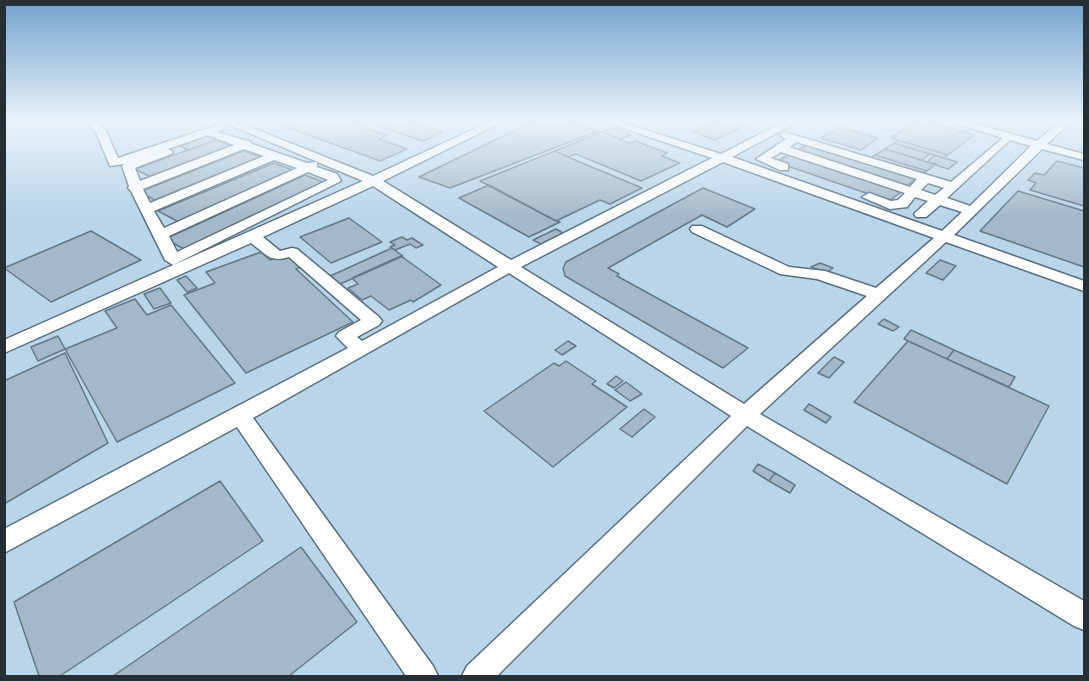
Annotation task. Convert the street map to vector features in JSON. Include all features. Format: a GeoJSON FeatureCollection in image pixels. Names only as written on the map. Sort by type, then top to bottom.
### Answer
{"type":"FeatureCollection","features":[{"type":"Feature","properties":{"kind":"street"},"geometry":{"type":"LineString","coordinates":[[110,154],[114,164],[143,154]]}},
{"type":"Feature","properties":{"kind":"street"},"geometry":{"type":"LineString","coordinates":[[162,154],[128,166],[134,188],[162,234],[173,260],[335,181],[315,164],[296,154]]}},
{"type":"Feature","properties":{"kind":"street"},"geometry":{"type":"LineString","coordinates":[[134,188],[222,154]]}},
{"type":"Feature","properties":{"kind":"street"},"geometry":{"type":"LineString","coordinates":[[268,154],[374,181],[745,415],[1084,616]]}},
{"type":"Feature","properties":{"kind":"street"},"geometry":{"type":"LineString","coordinates":[[4,347],[431,154]]}},
{"type":"Feature","properties":{"kind":"street"},"geometry":{"type":"LineString","coordinates":[[710,154],[1084,286]]}},
{"type":"Feature","properties":{"kind":"street"},"geometry":{"type":"LineString","coordinates":[[4,542],[510,267],[723,158],[736,154]]}},
{"type":"Feature","properties":{"kind":"street"},"geometry":{"type":"LineString","coordinates":[[766,154],[762,159],[890,205],[902,204],[925,178]]}},
{"type":"Feature","properties":{"kind":"street"},"geometry":{"type":"LineString","coordinates":[[813,154],[913,192],[972,210]]}},
{"type":"Feature","properties":{"kind":"street"},"geometry":{"type":"LineString","coordinates":[[859,154],[952,186],[979,182],[999,164],[1021,154]]}},
{"type":"Feature","properties":{"kind":"street"},"geometry":{"type":"LineString","coordinates":[[477,676],[745,415],[972,210],[979,182],[999,164],[1002,154]]}},
{"type":"Feature","properties":{"kind":"street"},"geometry":{"type":"LineString","coordinates":[[147,209],[274,156]]}},
{"type":"Feature","properties":{"kind":"street"},"geometry":{"type":"LineString","coordinates":[[162,234],[315,164]]}},
{"type":"Feature","properties":{"kind":"street"},"geometry":{"type":"LineString","coordinates":[[921,214],[952,186]]}},
{"type":"Feature","properties":{"kind":"street"},"geometry":{"type":"LineString","coordinates":[[697,229],[786,271],[819,274],[879,295]]}},
{"type":"Feature","properties":{"kind":"street"},"geometry":{"type":"LineString","coordinates":[[252,236],[277,256],[292,252],[373,321],[345,336],[360,349]]}},
{"type":"Feature","properties":{"kind":"street"},"geometry":{"type":"LineString","coordinates":[[240,415],[423,676]]}},
{"type":"Feature","properties":{"kind":"shaded area"},"geometry":{"type":"Polygon","coordinates":[[[5,154],[1084,154],[1084,676],[5,676],[5,154]]]}},
{"type":"Feature","properties":{"kind":"building"},"geometry":{"type":"Polygon","coordinates":[[[178,154],[217,154],[153,178],[135,169],[178,154]]]}},
{"type":"Feature","properties":{"kind":"building"},"geometry":{"type":"Polygon","coordinates":[[[236,154],[251,154],[264,158],[159,202],[139,192],[236,154]]]}},
{"type":"Feature","properties":{"kind":"building"},"geometry":{"type":"Polygon","coordinates":[[[360,154],[396,154],[380,161],[360,154]]]}},
{"type":"Feature","properties":{"kind":"building"},"geometry":{"type":"Polygon","coordinates":[[[467,154],[539,154],[450,188],[419,177],[467,154]]]}},
{"type":"Feature","properties":{"kind":"building"},"geometry":{"type":"Polygon","coordinates":[[[548,154],[562,154],[642,188],[610,204],[600,200],[556,221],[480,181],[548,154]]]}},
{"type":"Feature","properties":{"kind":"building"},"geometry":{"type":"Polygon","coordinates":[[[561,154],[666,154],[662,156],[680,163],[641,181],[576,154],[568,157],[561,154]]]}},
{"type":"Feature","properties":{"kind":"building"},"geometry":{"type":"Polygon","coordinates":[[[790,154],[901,192],[889,201],[776,162],[790,154]]]}},
{"type":"Feature","properties":{"kind":"building"},"geometry":{"type":"Polygon","coordinates":[[[804,154],[838,154],[916,179],[905,187],[804,154]]]}},
{"type":"Feature","properties":{"kind":"building"},"geometry":{"type":"Polygon","coordinates":[[[900,154],[936,164],[927,171],[875,155],[900,154]]]}},
{"type":"Feature","properties":{"kind":"building"},"geometry":{"type":"Polygon","coordinates":[[[901,154],[930,154],[922,160],[901,154]]]}},
{"type":"Feature","properties":{"kind":"building"},"geometry":{"type":"Polygon","coordinates":[[[930,154],[948,155],[944,158],[930,154]]]}},
{"type":"Feature","properties":{"kind":"building"},"geometry":{"type":"Polygon","coordinates":[[[875,155],[927,171],[923,174],[870,158],[875,155]]]}},
{"type":"Feature","properties":{"kind":"building"},"geometry":{"type":"Polygon","coordinates":[[[935,155],[957,162],[948,169],[927,162],[935,155]]]}},
{"type":"Feature","properties":{"kind":"building"},"geometry":{"type":"Polygon","coordinates":[[[1057,161],[1084,168],[1084,206],[1030,190],[1036,183],[1028,180],[1035,173],[1044,175],[1057,161]]]}},
{"type":"Feature","properties":{"kind":"building"},"geometry":{"type":"Polygon","coordinates":[[[274,163],[295,171],[179,222],[158,211],[274,163]]]}},
{"type":"Feature","properties":{"kind":"building"},"geometry":{"type":"Polygon","coordinates":[[[305,175],[328,184],[188,251],[165,239],[305,175]]]}},
{"type":"Feature","properties":{"kind":"building"},"geometry":{"type":"Polygon","coordinates":[[[489,185],[560,222],[529,237],[459,198],[489,185]]]}},
{"type":"Feature","properties":{"kind":"building"},"geometry":{"type":"Polygon","coordinates":[[[703,188],[755,209],[727,227],[702,215],[608,268],[619,274],[617,276],[748,348],[723,368],[565,276],[563,268],[566,262],[703,188]]]}},
{"type":"Feature","properties":{"kind":"building"},"geometry":{"type":"Polygon","coordinates":[[[1018,191],[1084,211],[1084,267],[980,231],[1018,191]]]}},
{"type":"Feature","properties":{"kind":"building"},"geometry":{"type":"Polygon","coordinates":[[[349,218],[382,242],[331,263],[300,237],[349,218]]]}},
{"type":"Feature","properties":{"kind":"building"},"geometry":{"type":"Polygon","coordinates":[[[556,229],[563,233],[541,244],[533,240],[556,229]]]}},
{"type":"Feature","properties":{"kind":"building"},"geometry":{"type":"Polygon","coordinates":[[[91,231],[141,260],[51,302],[4,268],[91,231]]]}},
{"type":"Feature","properties":{"kind":"building"},"geometry":{"type":"Polygon","coordinates":[[[402,237],[407,240],[412,238],[423,245],[416,248],[410,244],[395,250],[390,247],[395,245],[390,242],[402,237]]]}},
{"type":"Feature","properties":{"kind":"building"},"geometry":{"type":"Polygon","coordinates":[[[392,248],[403,256],[338,285],[328,277],[392,248]]]}},
{"type":"Feature","properties":{"kind":"building"},"geometry":{"type":"Polygon","coordinates":[[[261,252],[270,260],[286,254],[300,267],[296,269],[353,322],[246,373],[184,295],[215,283],[206,272],[261,252]]]}},
{"type":"Feature","properties":{"kind":"building"},"geometry":{"type":"Polygon","coordinates":[[[401,256],[441,285],[413,302],[411,300],[389,310],[371,296],[362,300],[348,288],[358,284],[352,278],[401,256]]]}},
{"type":"Feature","properties":{"kind":"building"},"geometry":{"type":"Polygon","coordinates":[[[940,260],[956,266],[943,280],[926,273],[940,260]]]}},
{"type":"Feature","properties":{"kind":"building"},"geometry":{"type":"Polygon","coordinates":[[[820,263],[833,268],[826,273],[811,267],[820,263]]]}},
{"type":"Feature","properties":{"kind":"building"},"geometry":{"type":"Polygon","coordinates":[[[186,276],[197,288],[187,292],[177,280],[186,276]]]}},
{"type":"Feature","properties":{"kind":"building"},"geometry":{"type":"Polygon","coordinates":[[[160,288],[171,303],[154,309],[144,294],[160,288]]]}},
{"type":"Feature","properties":{"kind":"building"},"geometry":{"type":"Polygon","coordinates":[[[135,299],[147,315],[171,305],[235,383],[117,442],[65,349],[117,328],[105,311],[135,299]]]}},
{"type":"Feature","properties":{"kind":"building"},"geometry":{"type":"Polygon","coordinates":[[[884,319],[899,327],[893,331],[878,324],[884,319]]]}},
{"type":"Feature","properties":{"kind":"building"},"geometry":{"type":"Polygon","coordinates":[[[911,330],[954,350],[947,359],[904,339],[911,330]]]}},
{"type":"Feature","properties":{"kind":"building"},"geometry":{"type":"Polygon","coordinates":[[[58,336],[65,349],[38,361],[31,347],[58,336]]]}},
{"type":"Feature","properties":{"kind":"building"},"geometry":{"type":"Polygon","coordinates":[[[568,341],[576,346],[562,355],[555,350],[568,341]]]}},
{"type":"Feature","properties":{"kind":"building"},"geometry":{"type":"Polygon","coordinates":[[[908,341],[1049,406],[1007,484],[854,402],[908,341]]]}},
{"type":"Feature","properties":{"kind":"building"},"geometry":{"type":"Polygon","coordinates":[[[954,350],[1015,377],[1009,387],[947,359],[954,350]]]}},
{"type":"Feature","properties":{"kind":"building"},"geometry":{"type":"Polygon","coordinates":[[[65,353],[108,443],[4,504],[4,381],[65,353]]]}},
{"type":"Feature","properties":{"kind":"building"},"geometry":{"type":"Polygon","coordinates":[[[834,357],[844,362],[829,378],[818,373],[834,357]]]}},
{"type":"Feature","properties":{"kind":"building"},"geometry":{"type":"Polygon","coordinates":[[[566,361],[596,381],[592,384],[627,407],[553,467],[484,411],[554,363],[559,366],[566,361]]]}},
{"type":"Feature","properties":{"kind":"building"},"geometry":{"type":"Polygon","coordinates":[[[616,376],[623,381],[614,388],[607,384],[616,376]]]}},
{"type":"Feature","properties":{"kind":"building"},"geometry":{"type":"Polygon","coordinates":[[[626,382],[642,394],[630,401],[615,390],[626,382]]]}},
{"type":"Feature","properties":{"kind":"building"},"geometry":{"type":"Polygon","coordinates":[[[809,404],[831,417],[826,423],[804,410],[809,404]]]}},
{"type":"Feature","properties":{"kind":"building"},"geometry":{"type":"Polygon","coordinates":[[[644,409],[655,417],[632,437],[620,429],[644,409]]]}},
{"type":"Feature","properties":{"kind":"building"},"geometry":{"type":"Polygon","coordinates":[[[758,464],[775,473],[769,481],[753,471],[758,464]]]}},
{"type":"Feature","properties":{"kind":"building"},"geometry":{"type":"Polygon","coordinates":[[[775,473],[795,485],[790,493],[769,481],[775,473]]]}},
{"type":"Feature","properties":{"kind":"building"},"geometry":{"type":"Polygon","coordinates":[[[220,481],[263,541],[60,676],[39,676],[14,602],[220,481]]]}},
{"type":"Feature","properties":{"kind":"building"},"geometry":{"type":"Polygon","coordinates":[[[301,547],[357,622],[289,676],[113,676],[301,547]]]}}]}
